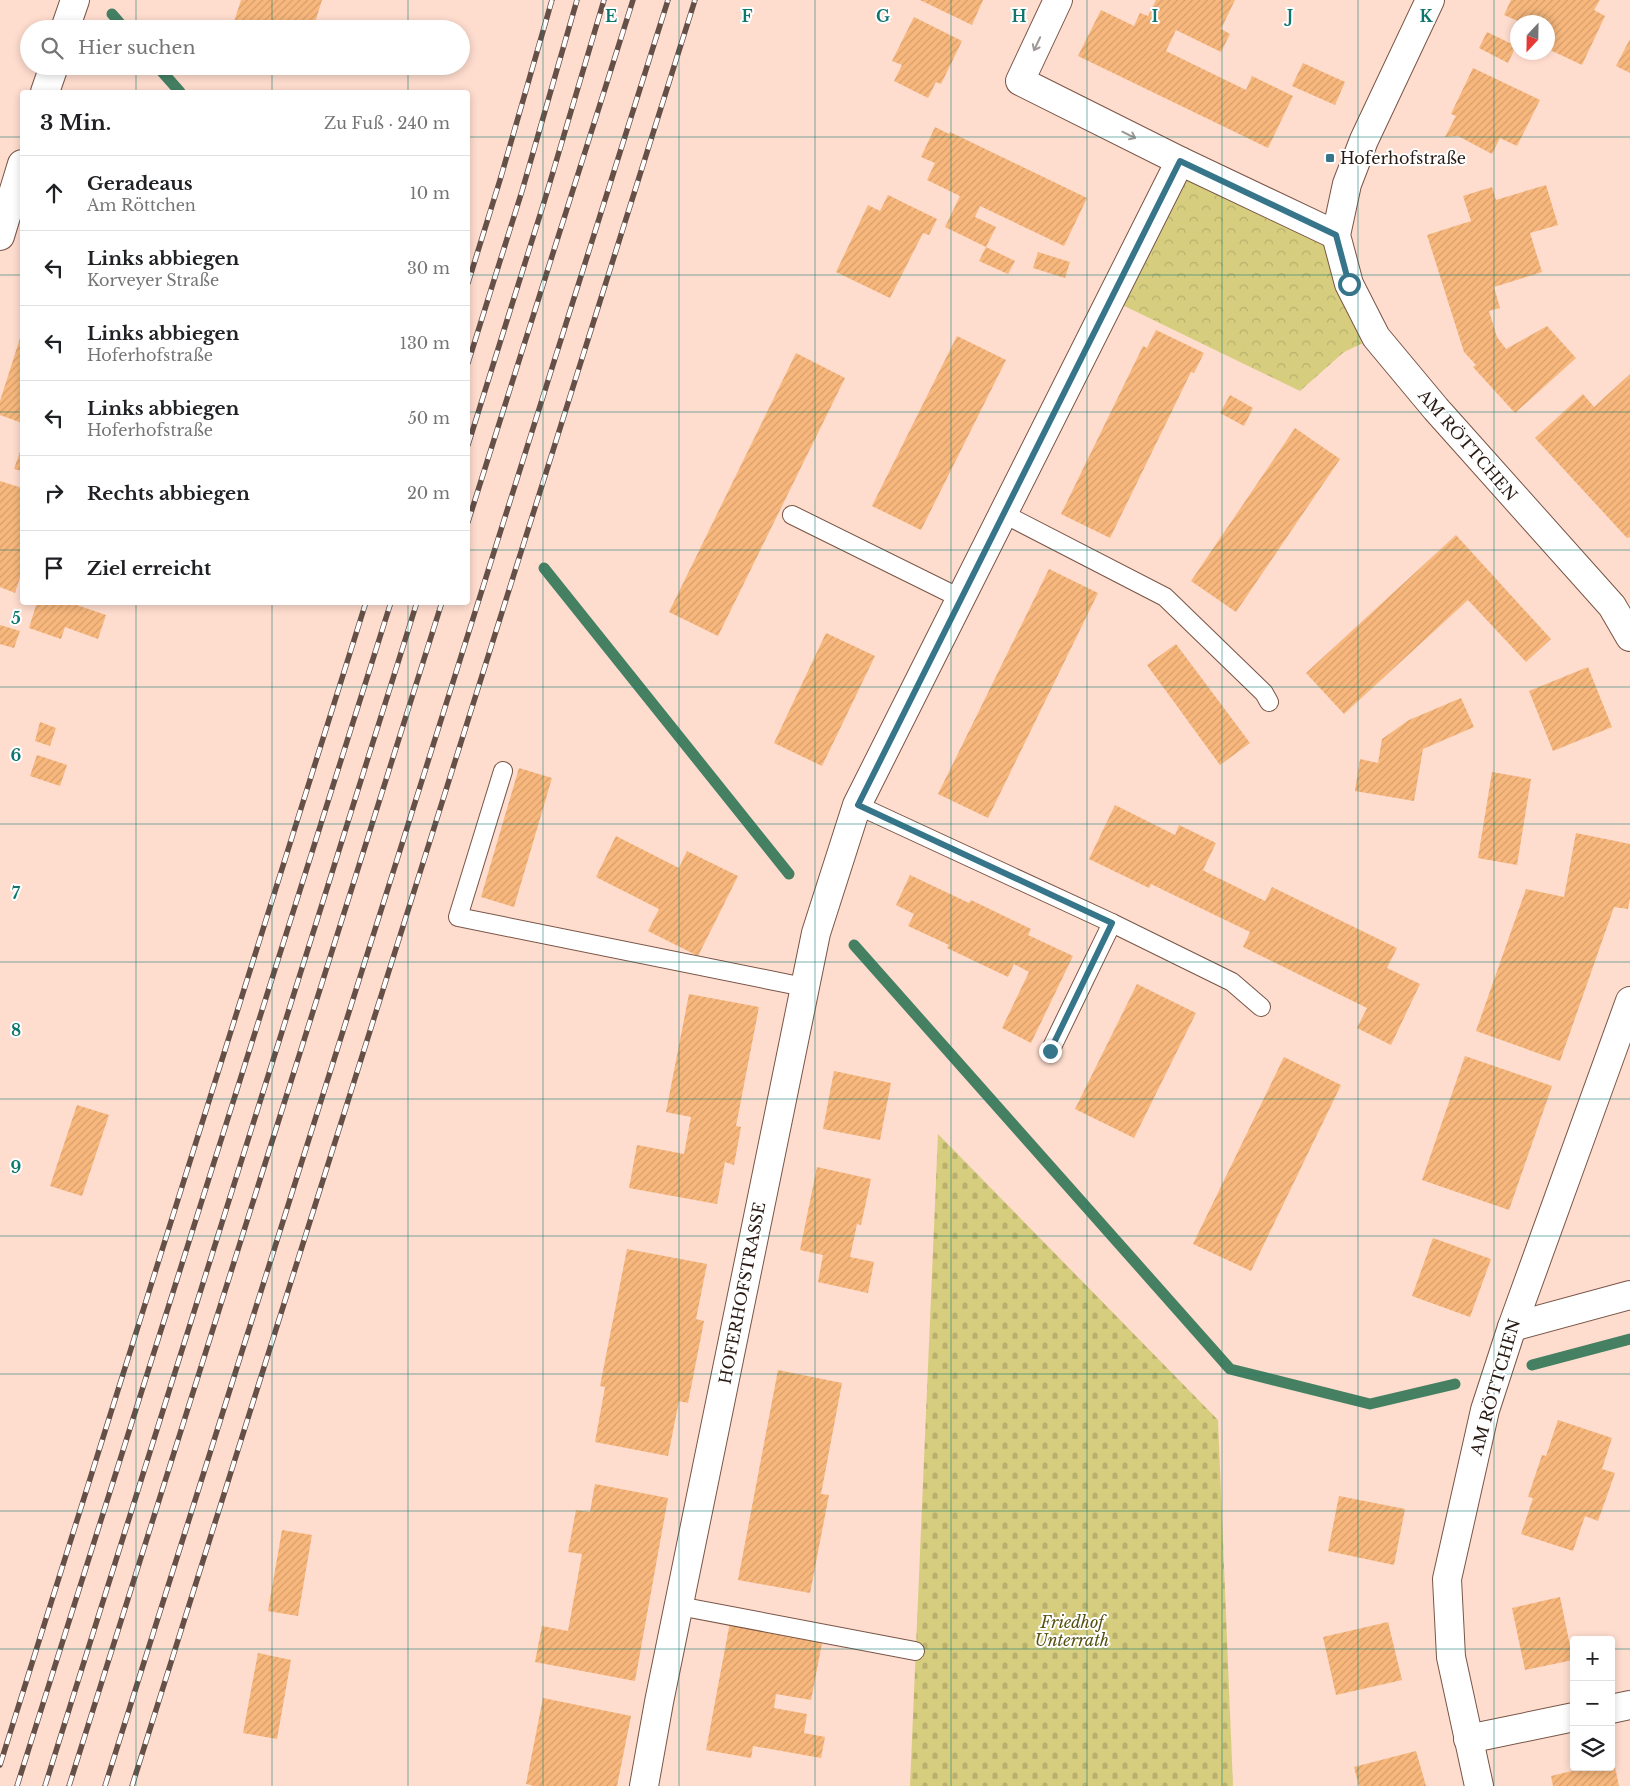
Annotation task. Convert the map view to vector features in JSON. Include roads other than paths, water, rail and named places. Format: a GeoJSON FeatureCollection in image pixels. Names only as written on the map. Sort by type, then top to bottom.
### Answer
{"type":"FeatureCollection","features":[{"type":"Feature","properties":{"kind":"street"},"geometry":{"type":"LineString","coordinates":[[51,0],[70,17]]}},
{"type":"Feature","properties":{"kind":"street"},"geometry":{"type":"LineString","coordinates":[[1058,0],[1020,81],[1180,161],[1336,235],[1346,184],[1353,166],[1430,0]]}},
{"type":"Feature","properties":{"kind":"street"},"geometry":{"type":"LineString","coordinates":[[46,90],[51,75]]}},
{"type":"Feature","properties":{"kind":"street","name":"HOFERHOFSTRASSE"},"geometry":{"type":"LineString","coordinates":[[644,1786],[678,1606],[804,987],[816,933],[858,805],[1180,161]]}},
{"type":"Feature","properties":{"kind":"street"},"geometry":{"type":"LineString","coordinates":[[0,236],[20,171]]}},
{"type":"Feature","properties":{"kind":"street","name":"AM RÖTTCHEN"},"geometry":{"type":"LineString","coordinates":[[1336,235],[1349,284],[1376,337],[1442,416],[1621,602],[1630,637]]}},
{"type":"Feature","properties":{"kind":"street","name":"AM RÖTTCHEN"},"geometry":{"type":"LineString","coordinates":[[1479,1786],[1451,1657],[1447,1579],[1485,1410],[1512,1327],[1630,1001]]}},
{"type":"Feature","properties":{"kind":"street"},"geometry":{"type":"LineString","coordinates":[[1512,1327],[1630,1295]]}},
{"type":"Feature","properties":{"kind":"street"},"geometry":{"type":"LineString","coordinates":[[1615,1708],[1630,1705]]}},
{"type":"Feature","properties":{"kind":"street"},"geometry":{"type":"LineString","coordinates":[[1468,1739],[1570,1718]]}},
{"type":"Feature","properties":{"kind":"lane"},"geometry":{"type":"LineString","coordinates":[[1004,514],[1165,597],[1264,693],[1269,702]]}},
{"type":"Feature","properties":{"kind":"lane"},"geometry":{"type":"LineString","coordinates":[[792,515],[962,598]]}},
{"type":"Feature","properties":{"kind":"lane"},"geometry":{"type":"LineString","coordinates":[[503,771],[458,917],[804,987]]}},
{"type":"Feature","properties":{"kind":"lane"},"geometry":{"type":"LineString","coordinates":[[858,805],[1112,923],[1232,982],[1262,1007]]}},
{"type":"Feature","properties":{"kind":"lane"},"geometry":{"type":"LineString","coordinates":[[1050,1051],[1112,923]]}},
{"type":"Feature","properties":{"kind":"lane"},"geometry":{"type":"LineString","coordinates":[[678,1606],[915,1651]]}},
{"type":"Feature","properties":{"kind":"waterway"},"geometry":{"type":"LineString","coordinates":[[112,14],[117,20]]}},
{"type":"Feature","properties":{"kind":"waterway"},"geometry":{"type":"LineString","coordinates":[[165,75],[178,90]]}},
{"type":"Feature","properties":{"kind":"waterway"},"geometry":{"type":"LineString","coordinates":[[544,568],[789,874]]}},
{"type":"Feature","properties":{"kind":"waterway"},"geometry":{"type":"LineString","coordinates":[[854,945],[1230,1369],[1370,1404],[1455,1384]]}},
{"type":"Feature","properties":{"kind":"waterway"},"geometry":{"type":"LineString","coordinates":[[1532,1365],[1630,1339]]}},
{"type":"Feature","properties":{"kind":"railway"},"geometry":{"type":"LineString","coordinates":[[470,277],[552,0]]}},
{"type":"Feature","properties":{"kind":"railway"},"geometry":{"type":"LineString","coordinates":[[470,357],[522,191],[577,0]]}},
{"type":"Feature","properties":{"kind":"railway"},"geometry":{"type":"LineString","coordinates":[[470,439],[545,199],[604,0]]}},
{"type":"Feature","properties":{"kind":"railway"},"geometry":{"type":"LineString","coordinates":[[470,516],[633,0]]}},
{"type":"Feature","properties":{"kind":"railway"},"geometry":{"type":"LineString","coordinates":[[105,1786],[668,0]]}},
{"type":"Feature","properties":{"kind":"railway"},"geometry":{"type":"LineString","coordinates":[[132,1786],[695,0]]}},
{"type":"Feature","properties":{"kind":"railway"},"geometry":{"type":"LineString","coordinates":[[0,1765],[365,605]]}},
{"type":"Feature","properties":{"kind":"railway"},"geometry":{"type":"LineString","coordinates":[[17,1786],[390,605]]}},
{"type":"Feature","properties":{"kind":"railway"},"geometry":{"type":"LineString","coordinates":[[45,1786],[416,605]]}},
{"type":"Feature","properties":{"kind":"railway"},"geometry":{"type":"LineString","coordinates":[[69,1786],[441,605]]}},
{"type":"Feature","properties":{"kind":"place","name":"Hoferhofstraße"},"geometry":{"type":"Point","coordinates":[1330,158]}},
{"type":"Feature","properties":{"kind":"park label","name":"Friedhof Unterrath"},"geometry":{"type":"Point","coordinates":[1072,1631]}}]}
